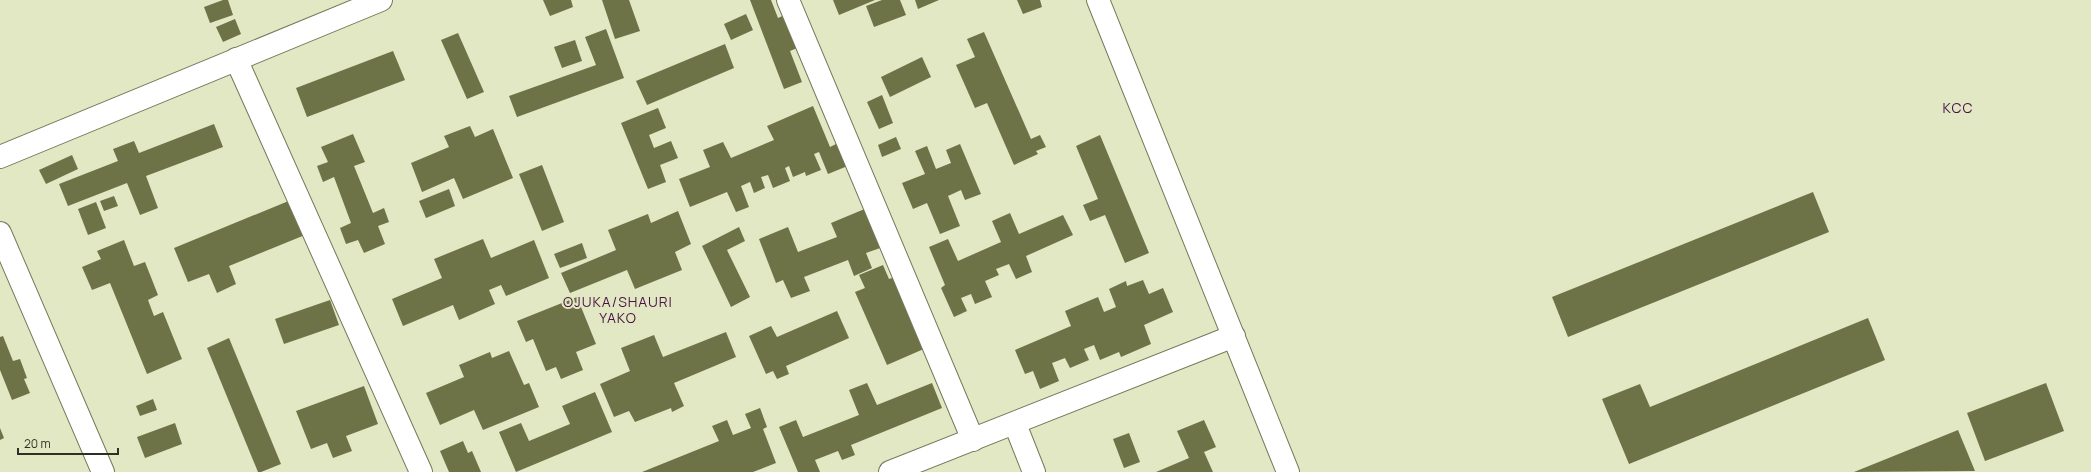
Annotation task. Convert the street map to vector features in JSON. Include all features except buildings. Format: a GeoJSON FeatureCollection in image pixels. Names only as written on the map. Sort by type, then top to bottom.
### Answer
{"type":"FeatureCollection","features":[{"type":"Feature","properties":{"kind":"street"},"geometry":{"type":"LineString","coordinates":[[0,157],[381,0]]}},
{"type":"Feature","properties":{"kind":"street"},"geometry":{"type":"LineString","coordinates":[[788,0],[973,440]]}},
{"type":"Feature","properties":{"kind":"street"},"geometry":{"type":"LineString","coordinates":[[1098,0],[1288,472]]}},
{"type":"Feature","properties":{"kind":"street"},"geometry":{"type":"LineString","coordinates":[[236,59],[421,472]]}},
{"type":"Feature","properties":{"kind":"street"},"geometry":{"type":"LineString","coordinates":[[0,233],[103,472]]}},
{"type":"Feature","properties":{"kind":"street"},"geometry":{"type":"LineString","coordinates":[[890,472],[1015,424],[1234,336]]}},
{"type":"Feature","properties":{"kind":"street"},"geometry":{"type":"LineString","coordinates":[[1015,424],[1034,472]]}},
{"type":"Feature","properties":{"kind":"district","name":"KCC"},"geometry":{"type":"Point","coordinates":[1958,107]}},
{"type":"Feature","properties":{"kind":"district","name":"OJUKA/SHAURI YAKO"},"geometry":{"type":"Point","coordinates":[618,310]}}]}
